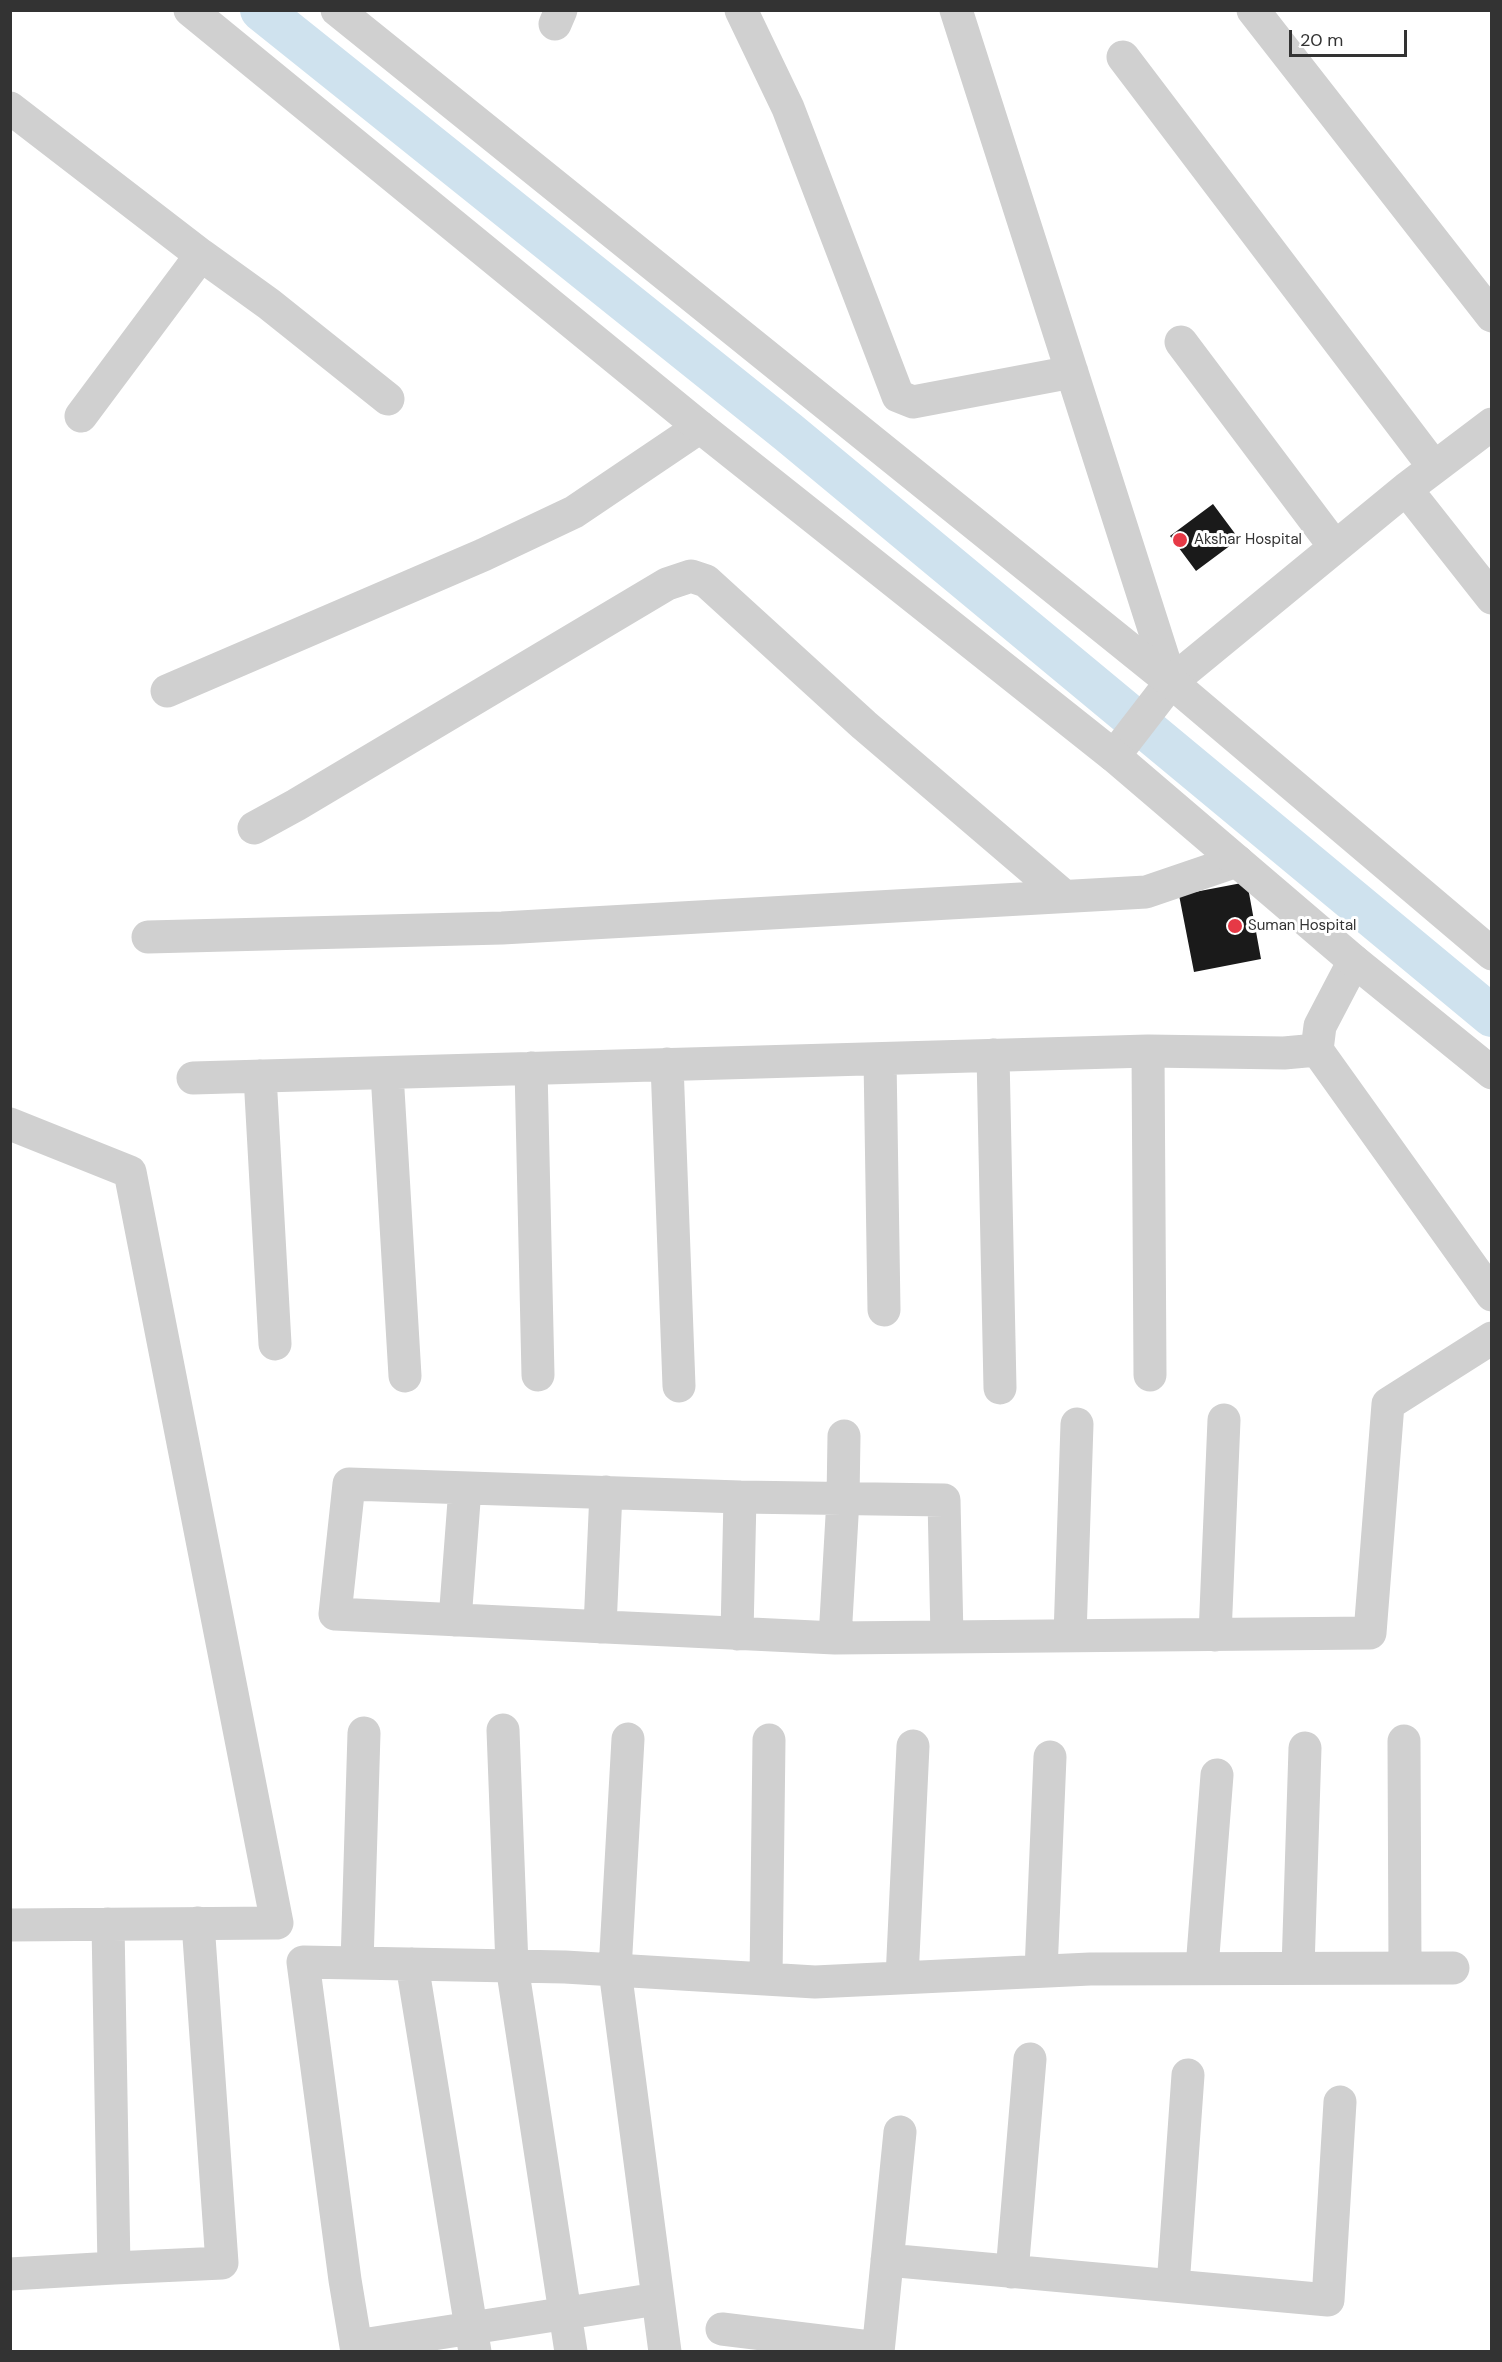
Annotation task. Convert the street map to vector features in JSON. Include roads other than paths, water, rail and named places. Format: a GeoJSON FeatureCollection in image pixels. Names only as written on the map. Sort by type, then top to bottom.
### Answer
{"type":"FeatureCollection","features":[{"type":"Feature","properties":{"kind":"street"},"geometry":{"type":"LineString","coordinates":[[190,10],[700,427],[1114,756],[1354,961],[1491,1073]]}},
{"type":"Feature","properties":{"kind":"street"},"geometry":{"type":"LineString","coordinates":[[337,10],[1171,682],[1491,954]]}},
{"type":"Feature","properties":{"kind":"street"},"geometry":{"type":"LineString","coordinates":[[741,10],[788,108],[898,396],[913,402],[1072,372]]}},
{"type":"Feature","properties":{"kind":"street"},"geometry":{"type":"LineString","coordinates":[[956,10],[1171,682]]}},
{"type":"Feature","properties":{"kind":"street"},"geometry":{"type":"LineString","coordinates":[[1253,10],[1491,316]]}},
{"type":"Feature","properties":{"kind":"street"},"geometry":{"type":"LineString","coordinates":[[1123,57],[1434,467]]}},
{"type":"Feature","properties":{"kind":"street"},"geometry":{"type":"LineString","coordinates":[[10,108],[201,255],[269,304],[388,399]]}},
{"type":"Feature","properties":{"kind":"street"},"geometry":{"type":"LineString","coordinates":[[81,416],[201,255]]}},
{"type":"Feature","properties":{"kind":"street"},"geometry":{"type":"LineString","coordinates":[[1181,342],[1335,547]]}},
{"type":"Feature","properties":{"kind":"street"},"geometry":{"type":"LineString","coordinates":[[1114,756],[1171,682],[1406,489],[1491,424]]}},
{"type":"Feature","properties":{"kind":"street"},"geometry":{"type":"LineString","coordinates":[[167,691],[473,559],[574,512],[700,427]]}},
{"type":"Feature","properties":{"kind":"street"},"geometry":{"type":"LineString","coordinates":[[1406,489],[1491,598]]}},
{"type":"Feature","properties":{"kind":"street"},"geometry":{"type":"LineString","coordinates":[[254,828],[667,584],[691,576],[706,581],[864,725],[1064,896]]}},
{"type":"Feature","properties":{"kind":"street"},"geometry":{"type":"LineString","coordinates":[[148,937],[502,928],[1146,892],[1237,861]]}},
{"type":"Feature","properties":{"kind":"street"},"geometry":{"type":"LineString","coordinates":[[1354,961],[1320,1026],[1317,1050],[1491,1295]]}},
{"type":"Feature","properties":{"kind":"street"},"geometry":{"type":"LineString","coordinates":[[193,1078],[1148,1051],[1284,1053],[1317,1050]]}},
{"type":"Feature","properties":{"kind":"street"},"geometry":{"type":"LineString","coordinates":[[1148,1051],[1150,1375]]}},
{"type":"Feature","properties":{"kind":"street"},"geometry":{"type":"LineString","coordinates":[[993,1055],[1000,1388]]}},
{"type":"Feature","properties":{"kind":"street"},"geometry":{"type":"LineString","coordinates":[[880,1059],[884,1310]]}},
{"type":"Feature","properties":{"kind":"street"},"geometry":{"type":"LineString","coordinates":[[667,1064],[679,1386]]}},
{"type":"Feature","properties":{"kind":"street"},"geometry":{"type":"LineString","coordinates":[[531,1068],[538,1375]]}},
{"type":"Feature","properties":{"kind":"street"},"geometry":{"type":"LineString","coordinates":[[387,1072],[405,1376]]}},
{"type":"Feature","properties":{"kind":"street"},"geometry":{"type":"LineString","coordinates":[[260,1076],[275,1344]]}},
{"type":"Feature","properties":{"kind":"street"},"geometry":{"type":"LineString","coordinates":[[10,1124],[130,1172],[277,1923],[10,1925]]}},
{"type":"Feature","properties":{"kind":"street"},"geometry":{"type":"LineString","coordinates":[[946,1637],[944,1500],[740,1497],[349,1484],[334,1614],[835,1638],[1215,1635],[1370,1633],[1388,1404],[1491,1338]]}},
{"type":"Feature","properties":{"kind":"street"},"geometry":{"type":"LineString","coordinates":[[1215,1635],[1224,1420]]}},
{"type":"Feature","properties":{"kind":"street"},"geometry":{"type":"LineString","coordinates":[[1070,1636],[1077,1424]]}},
{"type":"Feature","properties":{"kind":"street"},"geometry":{"type":"LineString","coordinates":[[835,1638],[843,1499],[844,1436]]}},
{"type":"Feature","properties":{"kind":"street"},"geometry":{"type":"LineString","coordinates":[[455,1620],[465,1488]]}},
{"type":"Feature","properties":{"kind":"street"},"geometry":{"type":"LineString","coordinates":[[600,1627],[606,1492]]}},
{"type":"Feature","properties":{"kind":"street"},"geometry":{"type":"LineString","coordinates":[[737,1634],[740,1497]]}},
{"type":"Feature","properties":{"kind":"street"},"geometry":{"type":"LineString","coordinates":[[502,1730],[512,1966],[571,2352]]}},
{"type":"Feature","properties":{"kind":"street"},"geometry":{"type":"LineString","coordinates":[[357,1963],[364,1733]]}},
{"type":"Feature","properties":{"kind":"street"},"geometry":{"type":"LineString","coordinates":[[628,1739],[615,1970],[665,2352]]}},
{"type":"Feature","properties":{"kind":"street"},"geometry":{"type":"LineString","coordinates":[[766,1979],[769,1740]]}},
{"type":"Feature","properties":{"kind":"street"},"geometry":{"type":"LineString","coordinates":[[1404,1741],[1405,1968]]}},
{"type":"Feature","properties":{"kind":"street"},"geometry":{"type":"LineString","coordinates":[[902,1978],[913,1746]]}},
{"type":"Feature","properties":{"kind":"street"},"geometry":{"type":"LineString","coordinates":[[1298,1968],[1305,1748]]}},
{"type":"Feature","properties":{"kind":"street"},"geometry":{"type":"LineString","coordinates":[[1041,1971],[1050,1757]]}},
{"type":"Feature","properties":{"kind":"street"},"geometry":{"type":"LineString","coordinates":[[1202,1968],[1217,1775]]}},
{"type":"Feature","properties":{"kind":"street"},"geometry":{"type":"LineString","coordinates":[[10,2274],[222,2264],[198,1923]]}},
{"type":"Feature","properties":{"kind":"street"},"geometry":{"type":"LineString","coordinates":[[108,1924],[114,2268]]}},
{"type":"Feature","properties":{"kind":"street"},"geometry":{"type":"LineString","coordinates":[[657,2299],[566,2313],[473,2340],[356,2349],[303,1962],[615,1970],[815,1982],[1041,1971],[1202,1968],[1453,1968]]}},
{"type":"Feature","properties":{"kind":"street"},"geometry":{"type":"LineString","coordinates":[[412,1964],[473,2340]]}},
{"type":"Feature","properties":{"kind":"street"},"geometry":{"type":"LineString","coordinates":[[1012,2272],[1030,2059]]}},
{"type":"Feature","properties":{"kind":"street"},"geometry":{"type":"LineString","coordinates":[[1173,2286],[1188,2075]]}},
{"type":"Feature","properties":{"kind":"street"},"geometry":{"type":"LineString","coordinates":[[887,2260],[1328,2300],[1340,2102]]}},
{"type":"Feature","properties":{"kind":"street"},"geometry":{"type":"LineString","coordinates":[[722,2329],[878,2350],[900,2132]]}},
{"type":"Feature","properties":{"kind":"waterway"},"geometry":{"type":"LineString","coordinates":[[261,10],[788,432],[1492,1016]]}},
{"type":"Feature","properties":{"kind":"place","name":"Akshar Hospital"},"geometry":{"type":"Point","coordinates":[1180,540]}},
{"type":"Feature","properties":{"kind":"place","name":"Suman Hospital"},"geometry":{"type":"Point","coordinates":[1235,926]}}]}
